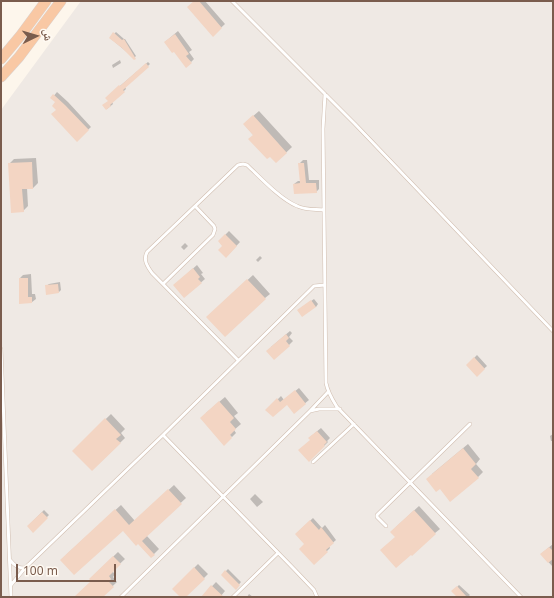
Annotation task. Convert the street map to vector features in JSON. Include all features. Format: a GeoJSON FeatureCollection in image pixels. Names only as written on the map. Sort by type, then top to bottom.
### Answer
{"type":"FeatureCollection","features":[{"type":"Feature","properties":{"kind":"highway"},"geometry":{"type":"LineString","coordinates":[[1,59],[46,1]]}},
{"type":"Feature","properties":{"kind":"highway"},"geometry":{"type":"LineString","coordinates":[[1,77],[19,57],[61,1]]}},
{"type":"Feature","properties":{"kind":"lane"},"geometry":{"type":"LineString","coordinates":[[232,1],[325,94],[553,331]]}},
{"type":"Feature","properties":{"kind":"lane"},"geometry":{"type":"LineString","coordinates":[[325,94],[324,210],[326,384],[328,392],[332,400],[354,424],[521,597]]}},
{"type":"Feature","properties":{"kind":"lane"},"geometry":{"type":"LineString","coordinates":[[238,360],[147,266],[145,255],[238,165],[246,165],[276,192],[296,206],[324,210]]}},
{"type":"Feature","properties":{"kind":"lane"},"geometry":{"type":"LineString","coordinates":[[163,284],[213,235],[214,226],[195,206]]}},
{"type":"Feature","properties":{"kind":"lane"},"geometry":{"type":"LineString","coordinates":[[11,585],[25,568],[314,286],[325,285]]}},
{"type":"Feature","properties":{"kind":"lane"},"geometry":{"type":"LineString","coordinates":[[1,349],[11,597]]}},
{"type":"Feature","properties":{"kind":"lane"},"geometry":{"type":"LineString","coordinates":[[121,597],[328,392]]}},
{"type":"Feature","properties":{"kind":"lane"},"geometry":{"type":"LineString","coordinates":[[310,411],[319,409],[340,409]]}},
{"type":"Feature","properties":{"kind":"lane"},"geometry":{"type":"LineString","coordinates":[[313,462],[354,424]]}},
{"type":"Feature","properties":{"kind":"lane"},"geometry":{"type":"LineString","coordinates":[[386,526],[377,514],[470,424]]}},
{"type":"Feature","properties":{"kind":"lane"},"geometry":{"type":"LineString","coordinates":[[163,435],[314,590],[317,597]]}},
{"type":"Feature","properties":{"kind":"lane"},"geometry":{"type":"LineString","coordinates":[[233,597],[278,553]]}},
{"type":"Feature","properties":{"kind":"lane"},"geometry":{"type":"LineString","coordinates":[[10,560],[16,566],[25,568]]}},
{"type":"Feature","properties":{"kind":"shaded area"},"geometry":{"type":"Polygon","coordinates":[[[81,1],[553,1],[553,597],[1,597],[1,110],[81,1]]]}},
{"type":"Feature","properties":{"kind":"building"},"geometry":{"type":"Polygon","coordinates":[[[194,1],[199,1],[222,28],[213,37],[187,7],[194,1]]]}},
{"type":"Feature","properties":{"kind":"building"},"geometry":{"type":"Polygon","coordinates":[[[113,32],[122,40],[124,39],[136,59],[134,60],[109,38],[113,32]]]}},
{"type":"Feature","properties":{"kind":"building"},"geometry":{"type":"Polygon","coordinates":[[[175,34],[189,54],[186,56],[192,63],[186,68],[164,42],[175,34]]]}},
{"type":"Feature","properties":{"kind":"building"},"geometry":{"type":"Polygon","coordinates":[[[146,63],[149,67],[123,90],[125,92],[106,110],[102,105],[108,101],[105,98],[146,63]]]}},
{"type":"Feature","properties":{"kind":"building"},"geometry":{"type":"Polygon","coordinates":[[[53,94],[89,130],[77,142],[51,114],[56,110],[52,106],[55,102],[50,98],[53,94]]]}},
{"type":"Feature","properties":{"kind":"building"},"geometry":{"type":"Polygon","coordinates":[[[253,115],[287,153],[276,163],[270,157],[267,159],[248,139],[253,135],[243,124],[253,115]]]}},
{"type":"Feature","properties":{"kind":"building"},"geometry":{"type":"Polygon","coordinates":[[[32,162],[33,189],[22,189],[24,212],[11,213],[8,163],[32,162]]]}},
{"type":"Feature","properties":{"kind":"building"},"geometry":{"type":"Polygon","coordinates":[[[298,163],[304,163],[306,183],[316,183],[317,193],[294,194],[293,184],[300,183],[298,163]]]}},
{"type":"Feature","properties":{"kind":"building"},"geometry":{"type":"Polygon","coordinates":[[[225,234],[237,246],[226,258],[218,250],[222,246],[218,241],[225,234]]]}},
{"type":"Feature","properties":{"kind":"building"},"geometry":{"type":"Polygon","coordinates":[[[193,268],[200,277],[198,279],[202,283],[184,298],[173,285],[193,268]]]}},
{"type":"Feature","properties":{"kind":"building"},"geometry":{"type":"Polygon","coordinates":[[[19,278],[28,278],[28,297],[32,297],[32,303],[19,304],[19,278]]]}},
{"type":"Feature","properties":{"kind":"building"},"geometry":{"type":"Polygon","coordinates":[[[247,279],[266,299],[225,337],[206,317],[247,279]]]}},
{"type":"Feature","properties":{"kind":"building"},"geometry":{"type":"Polygon","coordinates":[[[58,284],[59,293],[46,295],[45,285],[58,284]]]}},
{"type":"Feature","properties":{"kind":"building"},"geometry":{"type":"Polygon","coordinates":[[[311,300],[316,307],[302,317],[297,310],[311,300]]]}},
{"type":"Feature","properties":{"kind":"building"},"geometry":{"type":"Polygon","coordinates":[[[286,334],[289,338],[286,341],[290,346],[274,360],[266,351],[286,334]]]}},
{"type":"Feature","properties":{"kind":"building"},"geometry":{"type":"Polygon","coordinates":[[[474,357],[485,369],[477,377],[466,365],[474,357]]]}},
{"type":"Feature","properties":{"kind":"building"},"geometry":{"type":"Polygon","coordinates":[[[295,390],[306,404],[294,414],[287,405],[273,417],[265,410],[277,398],[280,402],[295,390]]]}},
{"type":"Feature","properties":{"kind":"building"},"geometry":{"type":"Polygon","coordinates":[[[219,401],[234,418],[230,422],[236,429],[230,435],[232,438],[224,446],[200,418],[219,401]]]}},
{"type":"Feature","properties":{"kind":"building"},"geometry":{"type":"Polygon","coordinates":[[[105,418],[121,435],[116,439],[121,443],[92,471],[72,451],[105,418]]]}},
{"type":"Feature","properties":{"kind":"building"},"geometry":{"type":"Polygon","coordinates":[[[317,431],[327,442],[309,462],[298,450],[310,440],[308,438],[317,431]]]}},
{"type":"Feature","properties":{"kind":"building"},"geometry":{"type":"Polygon","coordinates":[[[463,448],[476,464],[471,469],[479,478],[450,502],[440,489],[436,492],[426,479],[463,448]]]}},
{"type":"Feature","properties":{"kind":"building"},"geometry":{"type":"Polygon","coordinates":[[[168,489],[182,504],[142,541],[155,555],[151,558],[138,544],[136,546],[123,531],[74,575],[60,560],[115,509],[129,525],[168,489]]]}},
{"type":"Feature","properties":{"kind":"building"},"geometry":{"type":"Polygon","coordinates":[[[414,510],[436,534],[412,556],[411,555],[396,568],[380,550],[395,537],[390,532],[414,510]]]}},
{"type":"Feature","properties":{"kind":"building"},"geometry":{"type":"Polygon","coordinates":[[[42,512],[48,518],[33,533],[27,526],[42,512]]]}},
{"type":"Feature","properties":{"kind":"building"},"geometry":{"type":"Polygon","coordinates":[[[310,520],[319,530],[321,527],[334,543],[326,550],[328,552],[314,565],[299,549],[304,544],[295,534],[310,520]]]}},
{"type":"Feature","properties":{"kind":"building"},"geometry":{"type":"Polygon","coordinates":[[[549,547],[553,551],[553,559],[548,563],[540,554],[549,547]]]}},
{"type":"Feature","properties":{"kind":"building"},"geometry":{"type":"Polygon","coordinates":[[[113,556],[121,564],[109,576],[111,579],[109,582],[114,587],[103,597],[74,597],[91,581],[89,579],[113,556]]]}},
{"type":"Feature","properties":{"kind":"building"},"geometry":{"type":"Polygon","coordinates":[[[194,567],[205,579],[186,597],[180,597],[172,589],[194,567]]]}},
{"type":"Feature","properties":{"kind":"building"},"geometry":{"type":"Polygon","coordinates":[[[225,570],[240,585],[236,590],[221,575],[225,570]]]}},
{"type":"Feature","properties":{"kind":"building"},"geometry":{"type":"Polygon","coordinates":[[[211,585],[224,597],[201,597],[211,585]]]}},
{"type":"Feature","properties":{"kind":"building"},"geometry":{"type":"Polygon","coordinates":[[[457,586],[467,597],[457,597],[451,591],[457,586]]]}}]}
